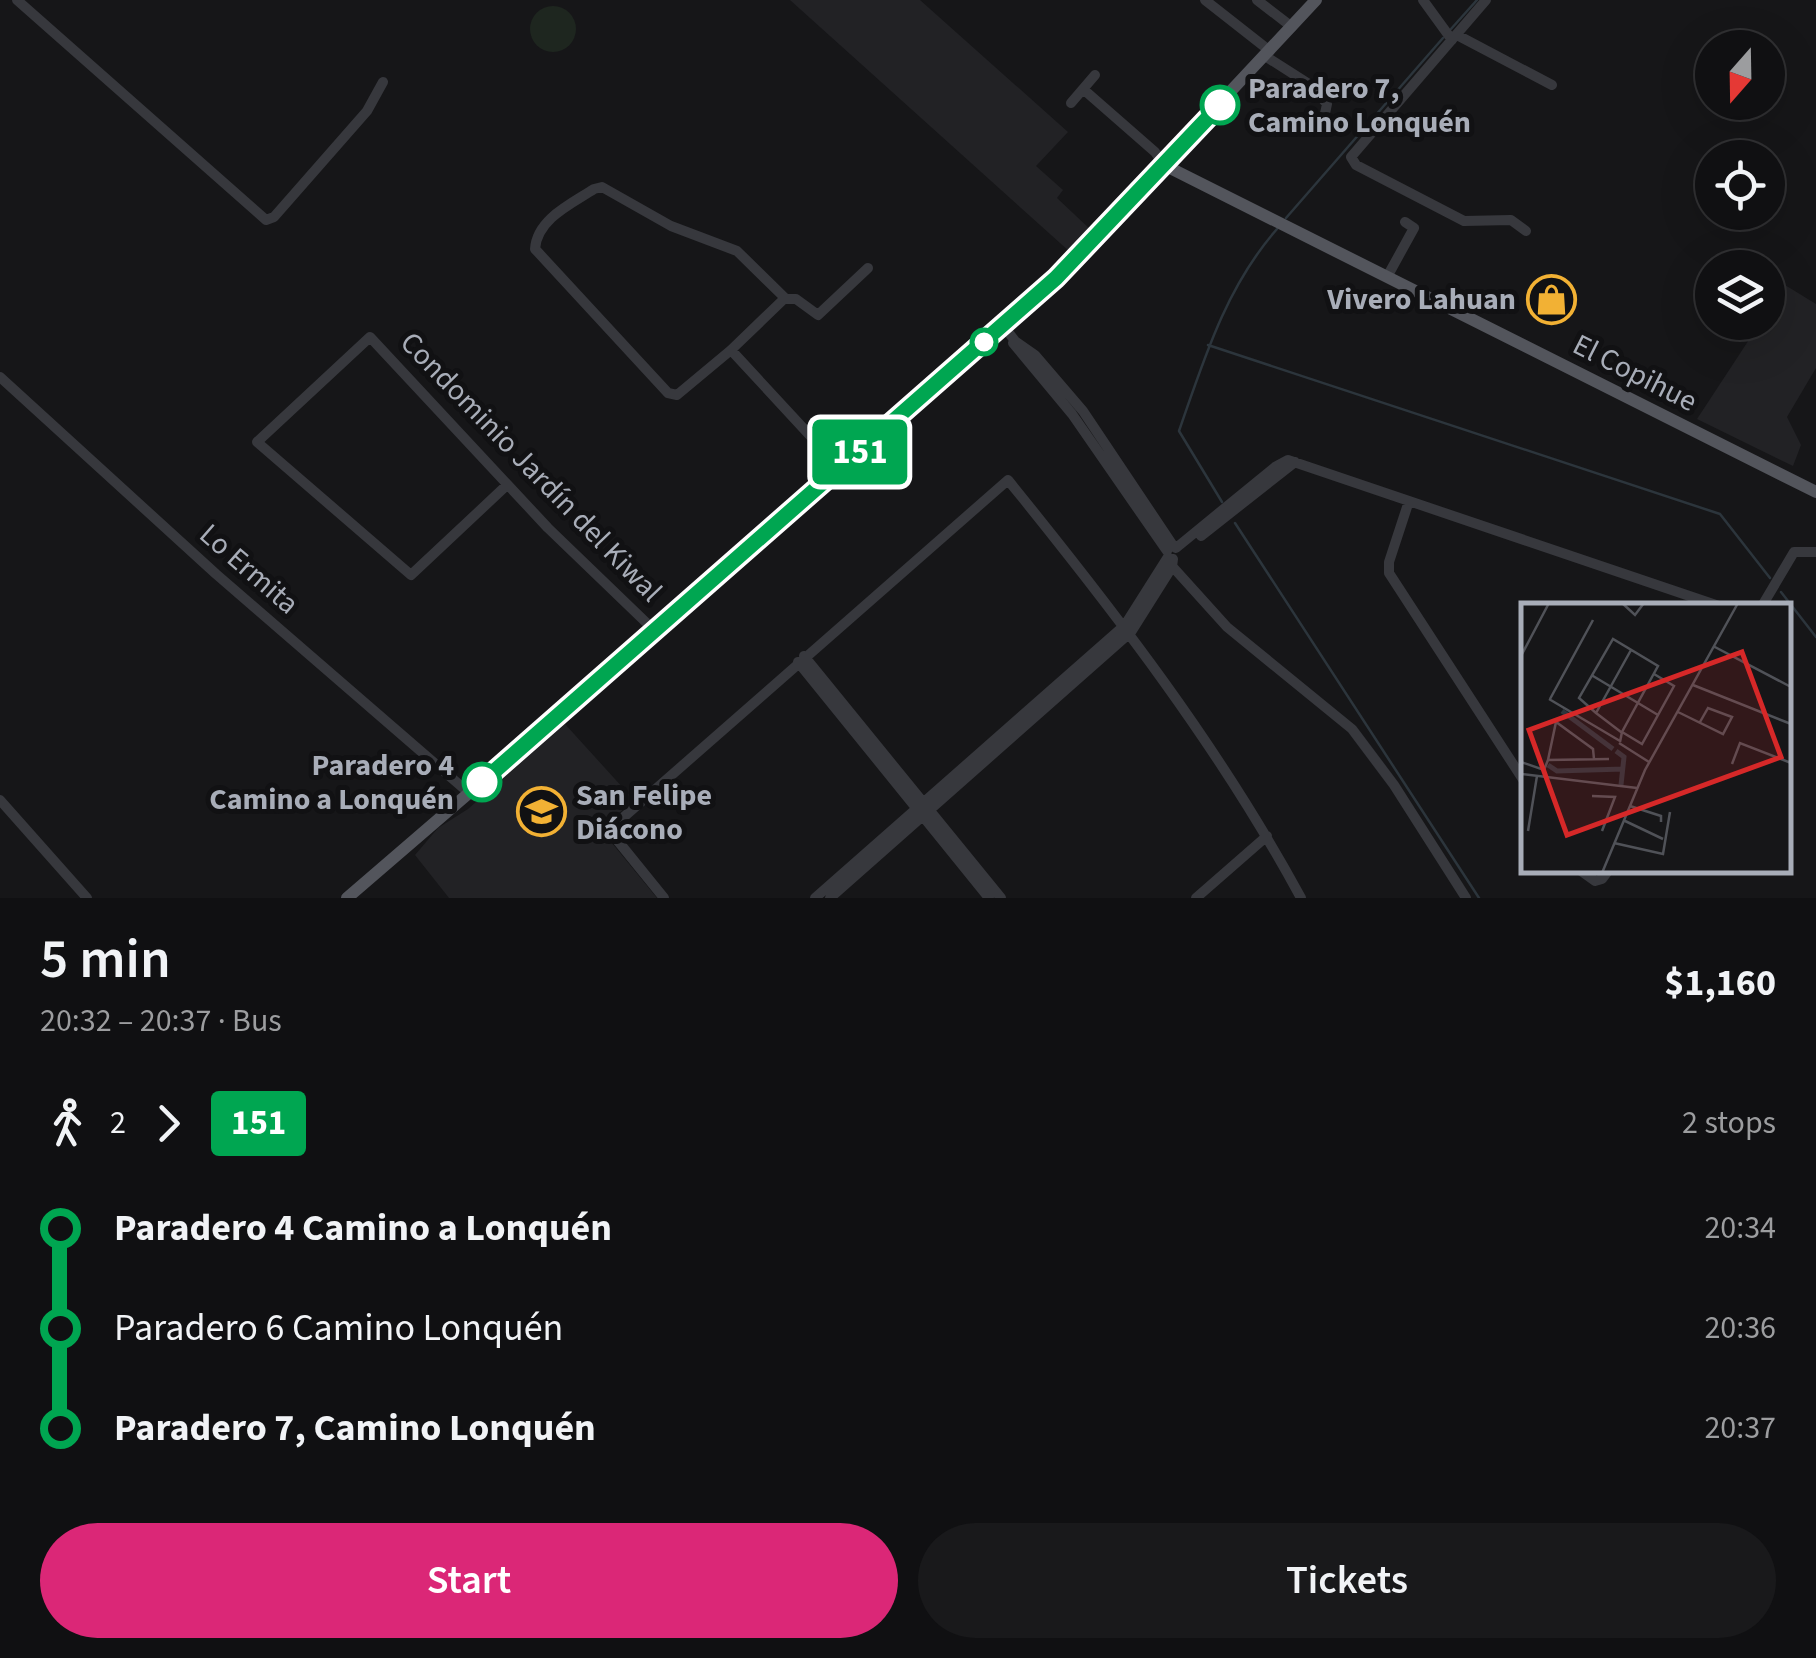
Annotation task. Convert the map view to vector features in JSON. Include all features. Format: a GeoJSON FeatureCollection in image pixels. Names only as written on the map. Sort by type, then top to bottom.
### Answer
{"type":"FeatureCollection","features":[{"type":"Feature","properties":{"kind":"main road"},"geometry":{"type":"LineString","coordinates":[[347,898],[656,632],[1065,269],[1316,0]]}},
{"type":"Feature","properties":{"kind":"main road","name":"El Copihue"},"geometry":{"type":"LineString","coordinates":[[1164,165],[1816,492]]}},
{"type":"Feature","properties":{"kind":"street"},"geometry":{"type":"LineString","coordinates":[[17,0],[264,220],[274,217],[367,111],[383,82]]}},
{"type":"Feature","properties":{"kind":"street"},"geometry":{"type":"LineString","coordinates":[[1205,0],[1312,86],[1327,104],[1324,118]]}},
{"type":"Feature","properties":{"kind":"street"},"geometry":{"type":"LineString","coordinates":[[1257,0],[1292,28]]}},
{"type":"Feature","properties":{"kind":"street"},"geometry":{"type":"LineString","coordinates":[[1424,0],[1455,38],[1552,84]]}},
{"type":"Feature","properties":{"kind":"street"},"geometry":{"type":"LineString","coordinates":[[1486,0],[1352,154],[1352,162],[1464,221],[1512,220],[1526,231]]}},
{"type":"Feature","properties":{"kind":"street"},"geometry":{"type":"LineString","coordinates":[[1071,103],[1095,75]]}},
{"type":"Feature","properties":{"kind":"street"},"geometry":{"type":"LineString","coordinates":[[1083,89],[1155,152],[1164,165]]}},
{"type":"Feature","properties":{"kind":"street"},"geometry":{"type":"LineString","coordinates":[[785,299],[737,251],[671,226],[602,187],[543,226],[534,244],[536,252],[670,395],[686,390],[785,299],[795,299],[818,315],[868,268]]}},
{"type":"Feature","properties":{"kind":"street"},"geometry":{"type":"LineString","coordinates":[[1387,277],[1414,228],[1405,222]]}},
{"type":"Feature","properties":{"kind":"street"},"geometry":{"type":"LineString","coordinates":[[1002,327],[1066,405],[1227,627],[1352,730],[1394,785],[1466,898]]}},
{"type":"Feature","properties":{"kind":"street","name":"Condominio Jardín del Kiwal"},"geometry":{"type":"LineString","coordinates":[[507,486],[411,575],[257,442],[370,337],[507,486],[656,632]]}},
{"type":"Feature","properties":{"kind":"street"},"geometry":{"type":"LineString","coordinates":[[731,350],[841,469]]}},
{"type":"Feature","properties":{"kind":"street","name":"Lo Ermita"},"geometry":{"type":"LineString","coordinates":[[0,378],[216,574],[469,794]]}},
{"type":"Feature","properties":{"kind":"street"},"geometry":{"type":"LineString","coordinates":[[830,898],[924,809],[1128,629],[1172,556],[1282,461],[1710,603]]}},
{"type":"Feature","properties":{"kind":"street"},"geometry":{"type":"LineString","coordinates":[[664,898],[608,830],[1008,480],[1128,629],[1267,836],[1301,898]]}},
{"type":"Feature","properties":{"kind":"street"},"geometry":{"type":"LineString","coordinates":[[1409,501],[1389,562],[1390,573],[1521,776]]}},
{"type":"Feature","properties":{"kind":"street"},"geometry":{"type":"LineString","coordinates":[[1764,603],[1794,552],[1816,552]]}},
{"type":"Feature","properties":{"kind":"street"},"geometry":{"type":"LineString","coordinates":[[801,659],[1001,898]]}},
{"type":"Feature","properties":{"kind":"street"},"geometry":{"type":"LineString","coordinates":[[0,800],[87,898]]}},
{"type":"Feature","properties":{"kind":"street"},"geometry":{"type":"LineString","coordinates":[[815,898],[924,809]]}},
{"type":"Feature","properties":{"kind":"street"},"geometry":{"type":"LineString","coordinates":[[924,809],[990,898]]}},
{"type":"Feature","properties":{"kind":"street"},"geometry":{"type":"LineString","coordinates":[[1196,898],[1267,836]]}},
{"type":"Feature","properties":{"kind":"street"},"geometry":{"type":"LineString","coordinates":[[1586,873],[1595,881],[1606,873]]}},
{"type":"Feature","properties":{"kind":"shaded area"},"geometry":{"type":"Polygon","coordinates":[[[790,0],[920,0],[1068,132],[1036,166],[1063,190],[1057,198],[1092,231],[1070,252],[790,0]]]}},
{"type":"Feature","properties":{"kind":"shaded area"},"geometry":{"type":"Polygon","coordinates":[[[553,6],[569,13],[576,29],[569,45],[553,52],[537,45],[530,29],[537,13],[553,6]]]}},
{"type":"Feature","properties":{"kind":"shaded area"},"geometry":{"type":"Polygon","coordinates":[[[1785,285],[1816,304],[1816,368],[1787,417],[1801,445],[1793,466],[1697,419],[1749,340],[1785,340],[1785,285]]]}},
{"type":"Feature","properties":{"kind":"shaded area","name":"San Felipe Diácono"},"geometry":{"type":"Polygon","coordinates":[[[565,724],[634,800],[594,835],[600,842],[607,837],[657,898],[449,898],[415,855],[438,828],[468,809],[565,724]]]}},
{"type":"Feature","properties":{"kind":"waterway"},"geometry":{"type":"LineString","coordinates":[[1451,29],[1477,0]]}},
{"type":"Feature","properties":{"kind":"waterway"},"geometry":{"type":"LineString","coordinates":[[1286,218],[1443,38]]}},
{"type":"Feature","properties":{"kind":"waterway"},"geometry":{"type":"LineString","coordinates":[[1222,502],[1179,431],[1230,299],[1277,229]]}},
{"type":"Feature","properties":{"kind":"waterway"},"geometry":{"type":"LineString","coordinates":[[1208,345],[1720,514],[1770,578]]}},
{"type":"Feature","properties":{"kind":"waterway"},"geometry":{"type":"LineString","coordinates":[[1235,523],[1479,898]]}},
{"type":"Feature","properties":{"kind":"waterway"},"geometry":{"type":"LineString","coordinates":[[1781,592],[1790,603]]}},
{"type":"Feature","properties":{"kind":"waterway"},"geometry":{"type":"LineString","coordinates":[[1791,605],[1816,637]]}},
{"type":"Feature","properties":{"kind":"bus line","name":"151"},"geometry":{"type":"LineString","coordinates":[[482,782],[1056,278],[1220,105]]}},
{"type":"Feature","properties":{"kind":"place","name":"Paradero 7, Camino Lonquén"},"geometry":{"type":"Point","coordinates":[1220,105]}},
{"type":"Feature","properties":{"kind":"place","name":"Vivero Lahuan"},"geometry":{"type":"Point","coordinates":[1551,299]}},
{"type":"Feature","properties":{"kind":"place","name":"Paradero 4 Camino a Lonquén"},"geometry":{"type":"Point","coordinates":[482,782]}},
{"type":"Feature","properties":{"kind":"place","name":"San Felipe Diácono"},"geometry":{"type":"Point","coordinates":[541,812]}}]}
